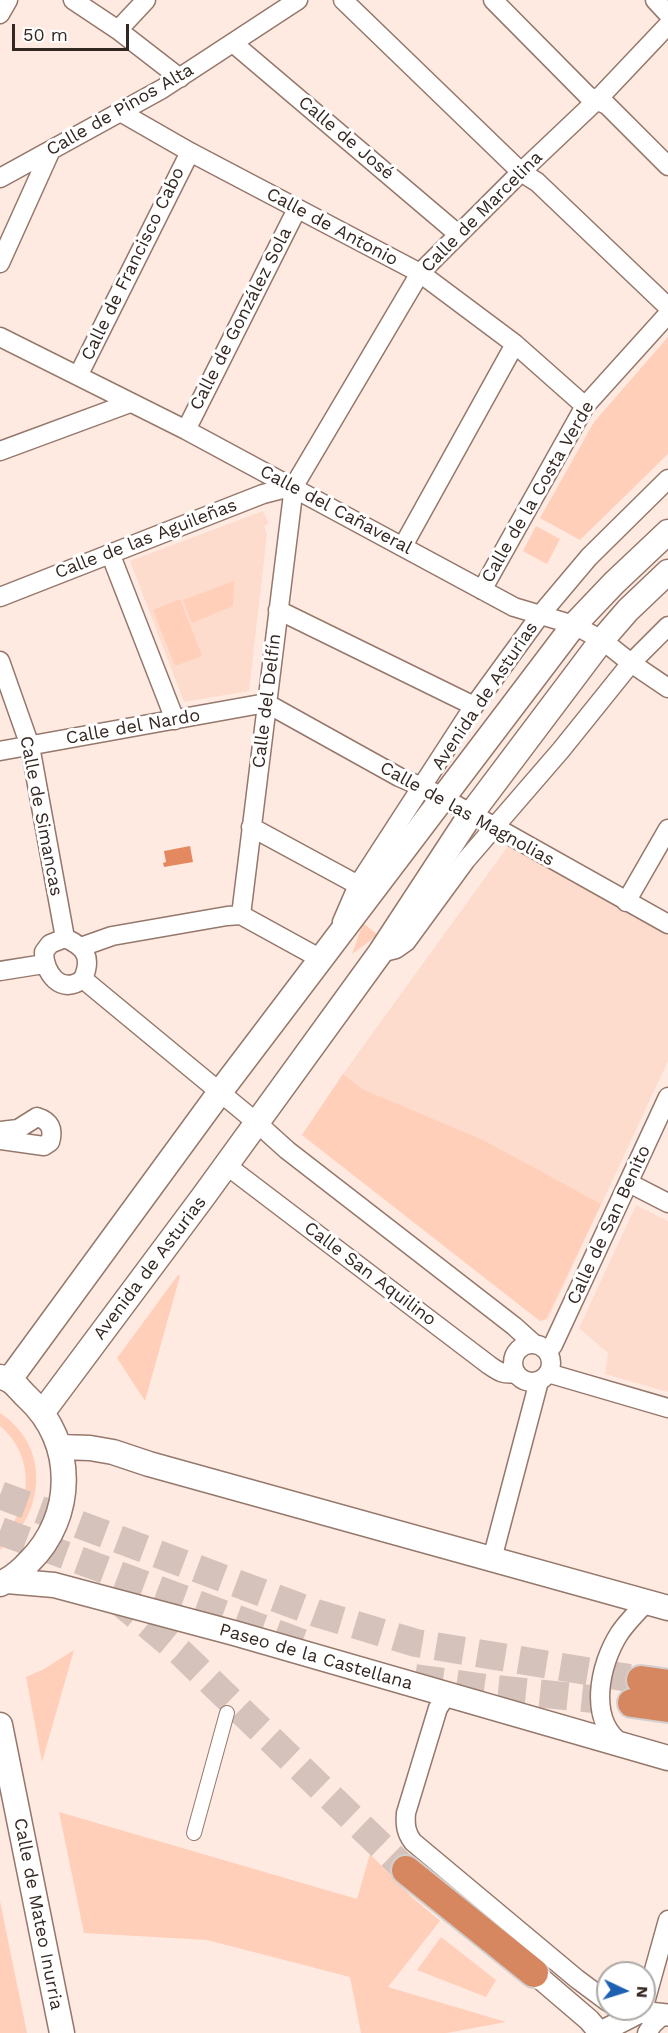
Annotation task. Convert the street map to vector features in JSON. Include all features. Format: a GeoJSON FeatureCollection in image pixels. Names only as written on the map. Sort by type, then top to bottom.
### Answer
{"type":"FeatureCollection","features":[{"type":"Feature","properties":{"kind":"highway"},"geometry":{"type":"LineString","coordinates":[[647,1689],[668,1708]]}},
{"type":"Feature","properties":{"kind":"highway"},"geometry":{"type":"LineString","coordinates":[[406,1870],[534,1973]]}},
{"type":"Feature","properties":{"kind":"main road","name":"Avenida de Asturias"},"geometry":{"type":"LineString","coordinates":[[5,1378],[321,959],[433,792],[574,625],[668,532]]}},
{"type":"Feature","properties":{"kind":"main road","name":"Avenida de Asturias"},"geometry":{"type":"LineString","coordinates":[[42,1413],[380,953],[471,814],[603,640],[628,610],[668,572]]}},
{"type":"Feature","properties":{"kind":"main road"},"geometry":{"type":"LineString","coordinates":[[4,1582],[34,1557],[52,1533],[64,1490],[60,1447],[52,1429],[42,1413],[5,1378]]}},
{"type":"Feature","properties":{"kind":"main road"},"geometry":{"type":"LineString","coordinates":[[60,1447],[90,1448],[113,1452],[149,1464],[657,1605]]}},
{"type":"Feature","properties":{"kind":"main road","name":"Paseo de la Castellana"},"geometry":{"type":"LineString","coordinates":[[4,1582],[54,1585],[234,1633],[668,1758]]}},
{"type":"Feature","properties":{"kind":"main road","name":"Calle de Mateo Inurria"},"geometry":{"type":"LineString","coordinates":[[0,1725],[62,2033]]}},
{"type":"Feature","properties":{"kind":"street"},"geometry":{"type":"LineString","coordinates":[[0,14],[8,0]]}},
{"type":"Feature","properties":{"kind":"street"},"geometry":{"type":"LineString","coordinates":[[73,0],[118,30],[180,78]]}},
{"type":"Feature","properties":{"kind":"street"},"geometry":{"type":"LineString","coordinates":[[118,30],[146,0]]}},
{"type":"Feature","properties":{"kind":"street","name":"Calle de Pinos Alta"},"geometry":{"type":"LineString","coordinates":[[0,178],[122,113],[180,78],[298,0]]}},
{"type":"Feature","properties":{"kind":"street"},"geometry":{"type":"LineString","coordinates":[[343,0],[521,172],[537,182],[668,307]]}},
{"type":"Feature","properties":{"kind":"street"},"geometry":{"type":"LineString","coordinates":[[493,0],[588,96],[607,105],[668,166]]}},
{"type":"Feature","properties":{"kind":"street"},"geometry":{"type":"LineString","coordinates":[[655,0],[668,14]]}},
{"type":"Feature","properties":{"kind":"street","name":"Calle de Marcelina"},"geometry":{"type":"LineString","coordinates":[[294,486],[420,273],[597,100],[668,25]]}},
{"type":"Feature","properties":{"kind":"street","name":"Calle de José"},"geometry":{"type":"LineString","coordinates":[[233,43],[458,234]]}},
{"type":"Feature","properties":{"kind":"street","name":"Calle de Antonio"},"geometry":{"type":"LineString","coordinates":[[122,113],[190,152],[420,273],[515,344],[585,406]]}},
{"type":"Feature","properties":{"kind":"street"},"geometry":{"type":"LineString","coordinates":[[0,263],[51,150]]}},
{"type":"Feature","properties":{"kind":"street","name":"Calle de Francisco Cabo"},"geometry":{"type":"LineString","coordinates":[[78,376],[190,152]]}},
{"type":"Feature","properties":{"kind":"street","name":"Calle de González Sola"},"geometry":{"type":"LineString","coordinates":[[186,430],[297,209]]}},
{"type":"Feature","properties":{"kind":"street","name":"Calle de la Costa Verde"},"geometry":{"type":"LineString","coordinates":[[482,590],[585,406],[668,315]]}},
{"type":"Feature","properties":{"kind":"street","name":"Calle del Cañaveral"},"geometry":{"type":"LineString","coordinates":[[0,337],[294,486],[514,607],[574,625],[603,640],[631,663],[668,688]]}},
{"type":"Feature","properties":{"kind":"street"},"geometry":{"type":"LineString","coordinates":[[403,546],[515,344]]}},
{"type":"Feature","properties":{"kind":"street"},"geometry":{"type":"LineString","coordinates":[[0,451],[130,403]]}},
{"type":"Feature","properties":{"kind":"street","name":"Avenida de Asturias"},"geometry":{"type":"LineString","coordinates":[[336,938],[358,885],[433,792],[474,706],[541,614],[590,557],[668,479]]}},
{"type":"Feature","properties":{"kind":"street","name":"Calle de las Aguileñas"},"geometry":{"type":"LineString","coordinates":[[0,597],[263,494],[294,486]]}},
{"type":"Feature","properties":{"kind":"street","name":"Calle del Delfín"},"geometry":{"type":"LineString","coordinates":[[241,915],[294,486]]}},
{"type":"Feature","properties":{"kind":"street"},"geometry":{"type":"LineString","coordinates":[[110,552],[175,720]]}},
{"type":"Feature","properties":{"kind":"street"},"geometry":{"type":"LineString","coordinates":[[278,610],[474,706]]}},
{"type":"Feature","properties":{"kind":"street","name":"Avenida de Asturias"},"geometry":{"type":"LineString","coordinates":[[380,953],[396,949],[406,942],[466,860],[561,750],[631,663],[668,626]]}},
{"type":"Feature","properties":{"kind":"street","name":"Calle de Simancas"},"geometry":{"type":"LineString","coordinates":[[0,661],[30,746],[73,942]]}},
{"type":"Feature","properties":{"kind":"street","name":"Calle del Nardo"},"geometry":{"type":"LineString","coordinates":[[0,751],[266,703]]}},
{"type":"Feature","properties":{"kind":"street","name":"Calle de las Magnolias"},"geometry":{"type":"LineString","coordinates":[[266,703],[399,777],[433,792],[668,924]]}},
{"type":"Feature","properties":{"kind":"street"},"geometry":{"type":"LineString","coordinates":[[252,827],[358,885]]}},
{"type":"Feature","properties":{"kind":"street"},"geometry":{"type":"LineString","coordinates":[[626,902],[668,829]]}},
{"type":"Feature","properties":{"kind":"street"},"geometry":{"type":"LineString","coordinates":[[73,942],[87,957],[88,968],[84,979],[73,985],[60,983],[51,976],[44,964],[44,952],[50,944],[227,916],[241,915],[321,959]]}},
{"type":"Feature","properties":{"kind":"street"},"geometry":{"type":"LineString","coordinates":[[0,971],[44,964]]}},
{"type":"Feature","properties":{"kind":"street"},"geometry":{"type":"LineString","coordinates":[[84,979],[287,1150],[514,1326],[541,1348],[551,1360],[544,1377],[492,1559]]}},
{"type":"Feature","properties":{"kind":"street","name":"Calle de San Benito"},"geometry":{"type":"LineString","coordinates":[[541,1348],[553,1345],[668,1097]]}},
{"type":"Feature","properties":{"kind":"street"},"geometry":{"type":"LineString","coordinates":[[0,1131],[18,1129],[37,1117],[42,1118],[51,1126],[52,1134],[50,1142],[44,1146],[0,1140]]}},
{"type":"Feature","properties":{"kind":"street","name":"Calle San Aquilino"},"geometry":{"type":"LineString","coordinates":[[226,1165],[501,1373],[508,1375],[516,1373]]}},
{"type":"Feature","properties":{"kind":"street"},"geometry":{"type":"LineString","coordinates":[[629,1183],[668,1203]]}},
{"type":"Feature","properties":{"kind":"street"},"geometry":{"type":"LineString","coordinates":[[541,1348],[523,1346],[515,1355],[513,1364],[516,1373],[526,1381],[544,1377],[668,1408]]}},
{"type":"Feature","properties":{"kind":"street"},"geometry":{"type":"LineString","coordinates":[[623,1744],[608,1731],[603,1719],[601,1691],[603,1673],[608,1656],[619,1634],[657,1605]]}},
{"type":"Feature","properties":{"kind":"street"},"geometry":{"type":"LineString","coordinates":[[447,1695],[438,1708],[406,1813],[406,1828],[409,1836],[413,1842],[562,1967],[596,1993]]}},
{"type":"Feature","properties":{"kind":"street"},"geometry":{"type":"LineString","coordinates":[[194,1833],[227,1713]]}},
{"type":"Feature","properties":{"kind":"street"},"geometry":{"type":"LineString","coordinates":[[654,1961],[668,1920]]}},
{"type":"Feature","properties":{"kind":"street"},"geometry":{"type":"LineString","coordinates":[[534,1973],[589,2020],[600,2033],[618,2021]]}},
{"type":"Feature","properties":{"kind":"street"},"geometry":{"type":"LineString","coordinates":[[647,2033],[653,2024],[666,2015]]}},
{"type":"Feature","properties":{"kind":"shaded area"},"geometry":{"type":"Polygon","coordinates":[[[668,337],[668,454],[580,540],[540,518],[594,422],[668,337]]]}},
{"type":"Feature","properties":{"kind":"shaded area"},"geometry":{"type":"Polygon","coordinates":[[[263,511],[269,524],[264,526],[267,534],[249,691],[184,702],[130,561],[263,511]]]}},
{"type":"Feature","properties":{"kind":"shaded area"},"geometry":{"type":"Polygon","coordinates":[[[536,526],[560,539],[547,564],[523,551],[536,526]]]}},
{"type":"Feature","properties":{"kind":"shaded area"},"geometry":{"type":"Polygon","coordinates":[[[234,581],[233,606],[192,623],[183,600],[234,581]]]}},
{"type":"Feature","properties":{"kind":"shaded area"},"geometry":{"type":"Polygon","coordinates":[[[180,599],[202,656],[175,666],[153,610],[180,599]]]}},
{"type":"Feature","properties":{"kind":"shaded area"},"geometry":{"type":"Polygon","coordinates":[[[190,846],[193,862],[164,867],[163,863],[166,862],[164,851],[190,846]]]}},
{"type":"Feature","properties":{"kind":"shaded area"},"geometry":{"type":"Polygon","coordinates":[[[508,846],[668,935],[668,1061],[548,1319],[540,1321],[302,1135],[343,1074],[508,846]]]}},
{"type":"Feature","properties":{"kind":"shaded area"},"geometry":{"type":"Polygon","coordinates":[[[363,923],[378,935],[352,954],[363,923]]]}},
{"type":"Feature","properties":{"kind":"shaded area"},"geometry":{"type":"Polygon","coordinates":[[[343,1074],[362,1089],[483,1140],[601,1204],[546,1319],[540,1321],[302,1135],[343,1074]]]}},
{"type":"Feature","properties":{"kind":"shaded area"},"geometry":{"type":"Polygon","coordinates":[[[636,1205],[668,1221],[668,1392],[605,1374],[608,1353],[579,1328],[636,1205]]]}},
{"type":"Feature","properties":{"kind":"shaded area"},"geometry":{"type":"Polygon","coordinates":[[[178,1275],[180,1276],[145,1401],[117,1358],[178,1275]]]}},
{"type":"Feature","properties":{"kind":"shaded area"},"geometry":{"type":"Polygon","coordinates":[[[0,1413],[17,1427],[28,1444],[35,1462],[36,1481],[33,1500],[26,1519],[15,1535],[0,1550],[0,1537],[19,1512],[26,1482],[20,1452],[0,1426],[0,1413]]]}},
{"type":"Feature","properties":{"kind":"shaded area"},"geometry":{"type":"Polygon","coordinates":[[[74,1650],[42,1762],[26,1677],[44,1669],[74,1650]]]}},
{"type":"Feature","properties":{"kind":"shaded area"},"geometry":{"type":"Polygon","coordinates":[[[59,1812],[357,1899],[370,1854],[413,1898],[440,1921],[388,1987],[506,2022],[447,2033],[361,2033],[350,1977],[207,1940],[84,1933],[59,1812]]]}},
{"type":"Feature","properties":{"kind":"shaded area"},"geometry":{"type":"Polygon","coordinates":[[[0,1901],[27,2033],[0,2033],[0,1901]]]}},
{"type":"Feature","properties":{"kind":"shaded area"},"geometry":{"type":"Polygon","coordinates":[[[441,1937],[496,1980],[486,1997],[417,1970],[441,1937]]]}},
{"type":"Feature","properties":{"kind":"tunnel"},"geometry":{"type":"LineString","coordinates":[[0,1495],[316,1613],[416,1643],[641,1680]]}},
{"type":"Feature","properties":{"kind":"tunnel"},"geometry":{"type":"LineString","coordinates":[[0,1531],[302,1643]]}},
{"type":"Feature","properties":{"kind":"tunnel"},"geometry":{"type":"LineString","coordinates":[[115,1598],[180,1652],[406,1870]]}},
{"type":"Feature","properties":{"kind":"tunnel"},"geometry":{"type":"LineString","coordinates":[[415,1678],[486,1688],[632,1703]]}}]}
